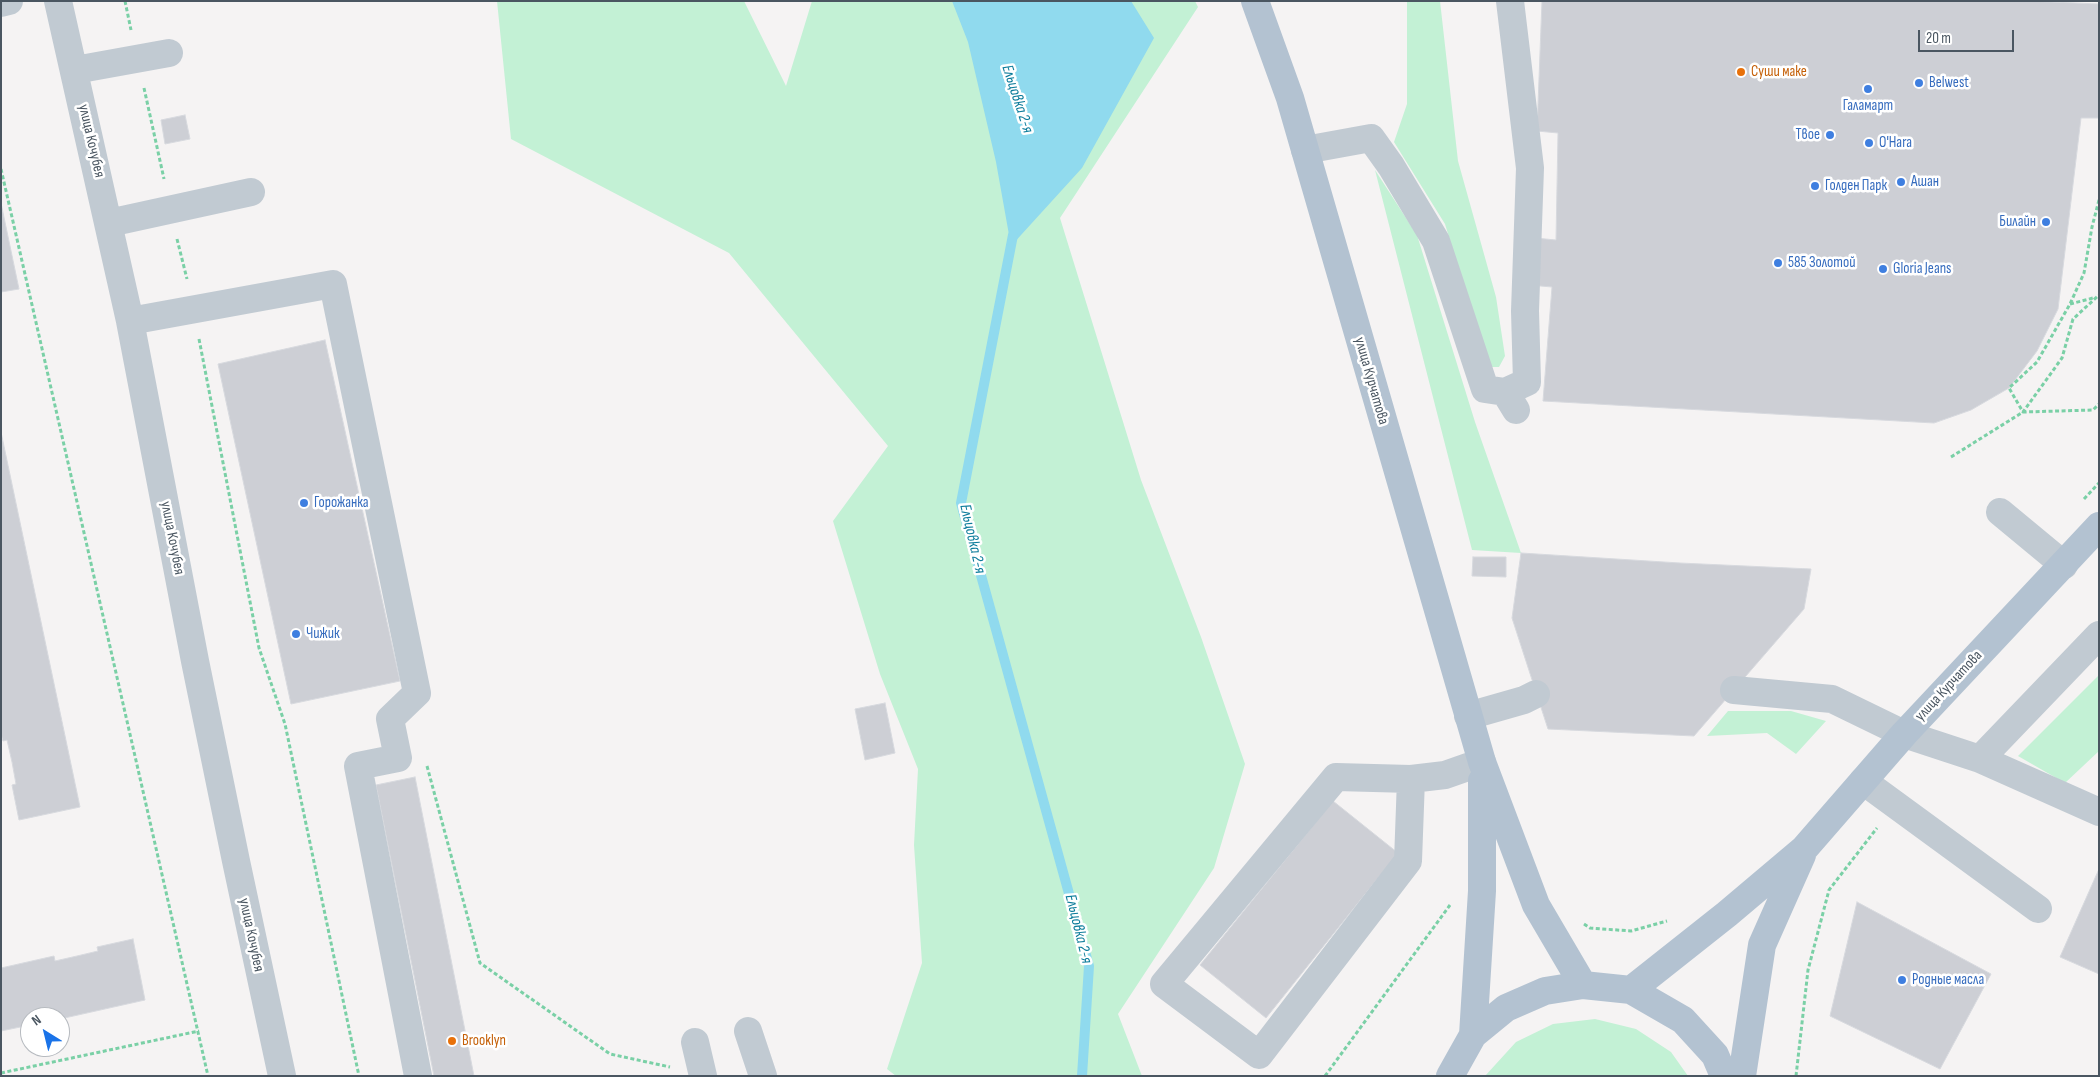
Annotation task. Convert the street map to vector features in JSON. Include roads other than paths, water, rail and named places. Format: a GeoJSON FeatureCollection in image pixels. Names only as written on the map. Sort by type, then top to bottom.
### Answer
{"type":"FeatureCollection","features":[{"type":"Feature","properties":{"kind":"main road","name":"улица Курчатова"},"geometry":{"type":"LineString","coordinates":[[1255,1],[1290,98],[1482,762]]}},
{"type":"Feature","properties":{"kind":"main road","name":"улица Курчатова"},"geometry":{"type":"LineString","coordinates":[[1804,849],[1904,734],[2099,526]]}},
{"type":"Feature","properties":{"kind":"main road"},"geometry":{"type":"LineString","coordinates":[[1482,762],[1536,905],[1584,985]]}},
{"type":"Feature","properties":{"kind":"main road"},"geometry":{"type":"LineString","coordinates":[[1473,1035],[1482,891],[1482,762]]}},
{"type":"Feature","properties":{"kind":"main road"},"geometry":{"type":"LineString","coordinates":[[1631,990],[1727,914],[1804,849]]}},
{"type":"Feature","properties":{"kind":"main road"},"geometry":{"type":"LineString","coordinates":[[1742,1076],[1762,945],[1804,849]]}},
{"type":"Feature","properties":{"kind":"main road"},"geometry":{"type":"LineString","coordinates":[[1450,1076],[1473,1035],[1506,1008],[1545,991],[1584,985],[1631,990],[1683,1020],[1715,1055],[1724,1076]]}},
{"type":"Feature","properties":{"kind":"street"},"geometry":{"type":"LineString","coordinates":[[1,3],[9,1]]}},
{"type":"Feature","properties":{"kind":"street","name":"улица Кочубея"},"geometry":{"type":"LineString","coordinates":[[58,1],[130,321],[199,680],[282,1076]]}},
{"type":"Feature","properties":{"kind":"street"},"geometry":{"type":"LineString","coordinates":[[1305,150],[1371,138],[1391,166],[1436,241],[1485,389],[1510,401],[1527,382],[1524,311],[1530,168],[1510,1]]}},
{"type":"Feature","properties":{"kind":"street"},"geometry":{"type":"LineString","coordinates":[[75,70],[169,53]]}},
{"type":"Feature","properties":{"kind":"street"},"geometry":{"type":"LineString","coordinates":[[109,223],[250,192]]}},
{"type":"Feature","properties":{"kind":"street"},"geometry":{"type":"LineString","coordinates":[[130,321],[333,284],[417,693],[390,718],[398,758],[358,766],[418,1076]]}},
{"type":"Feature","properties":{"kind":"street"},"geometry":{"type":"LineString","coordinates":[[2000,512],[2064,564]]}},
{"type":"Feature","properties":{"kind":"street"},"geometry":{"type":"LineString","coordinates":[[1980,759],[2099,635]]}},
{"type":"Feature","properties":{"kind":"street"},"geometry":{"type":"LineString","coordinates":[[1734,690],[1832,699],[1904,734],[1980,759],[2099,812]]}},
{"type":"Feature","properties":{"kind":"street"},"geometry":{"type":"LineString","coordinates":[[1468,716],[1524,700],[1536,694]]}},
{"type":"Feature","properties":{"kind":"street"},"geometry":{"type":"LineString","coordinates":[[1412,780],[1408,861],[1259,1055],[1164,984],[1336,777],[1412,780],[1445,775],[1482,762]]}},
{"type":"Feature","properties":{"kind":"street"},"geometry":{"type":"LineString","coordinates":[[1863,781],[2038,910]]}},
{"type":"Feature","properties":{"kind":"street"},"geometry":{"type":"LineString","coordinates":[[748,1031],[763,1076]]}},
{"type":"Feature","properties":{"kind":"street"},"geometry":{"type":"LineString","coordinates":[[695,1042],[703,1075]]}},
{"type":"Feature","properties":{"kind":"water"},"geometry":{"type":"Polygon","coordinates":[[[952,1],[1131,1],[1154,38],[1082,168],[1011,246],[996,162],[968,42],[952,1]]]}},
{"type":"Feature","properties":{"kind":"waterway","name":"Ельцовка 2-я"},"geometry":{"type":"LineString","coordinates":[[1013,235],[961,503],[1089,966],[1082,1076]]}},
{"type":"Feature","properties":{"kind":"place","name":"Суши маке"},"geometry":{"type":"Point","coordinates":[1741,72]}},
{"type":"Feature","properties":{"kind":"place","name":"Belwest"},"geometry":{"type":"Point","coordinates":[1919,83]}},
{"type":"Feature","properties":{"kind":"place","name":"Галамарт"},"geometry":{"type":"Point","coordinates":[1868,89]}},
{"type":"Feature","properties":{"kind":"place","name":"Твое"},"geometry":{"type":"Point","coordinates":[1830,135]}},
{"type":"Feature","properties":{"kind":"place","name":"O'Hara"},"geometry":{"type":"Point","coordinates":[1869,143]}},
{"type":"Feature","properties":{"kind":"place","name":"Ашан"},"geometry":{"type":"Point","coordinates":[1901,182]}},
{"type":"Feature","properties":{"kind":"place","name":"Голден Парк"},"geometry":{"type":"Point","coordinates":[1815,186]}},
{"type":"Feature","properties":{"kind":"place","name":"Билайн"},"geometry":{"type":"Point","coordinates":[2046,222]}},
{"type":"Feature","properties":{"kind":"place","name":"585 Золотой"},"geometry":{"type":"Point","coordinates":[1778,263]}},
{"type":"Feature","properties":{"kind":"place","name":"Gloria Jeans"},"geometry":{"type":"Point","coordinates":[1883,269]}},
{"type":"Feature","properties":{"kind":"place","name":"Горожанка"},"geometry":{"type":"Point","coordinates":[304,503]}},
{"type":"Feature","properties":{"kind":"place","name":"Чижик"},"geometry":{"type":"Point","coordinates":[296,634]}},
{"type":"Feature","properties":{"kind":"place","name":"Родные масла"},"geometry":{"type":"Point","coordinates":[1902,980]}},
{"type":"Feature","properties":{"kind":"place","name":"Brooklyn"},"geometry":{"type":"Point","coordinates":[452,1041]}}]}
